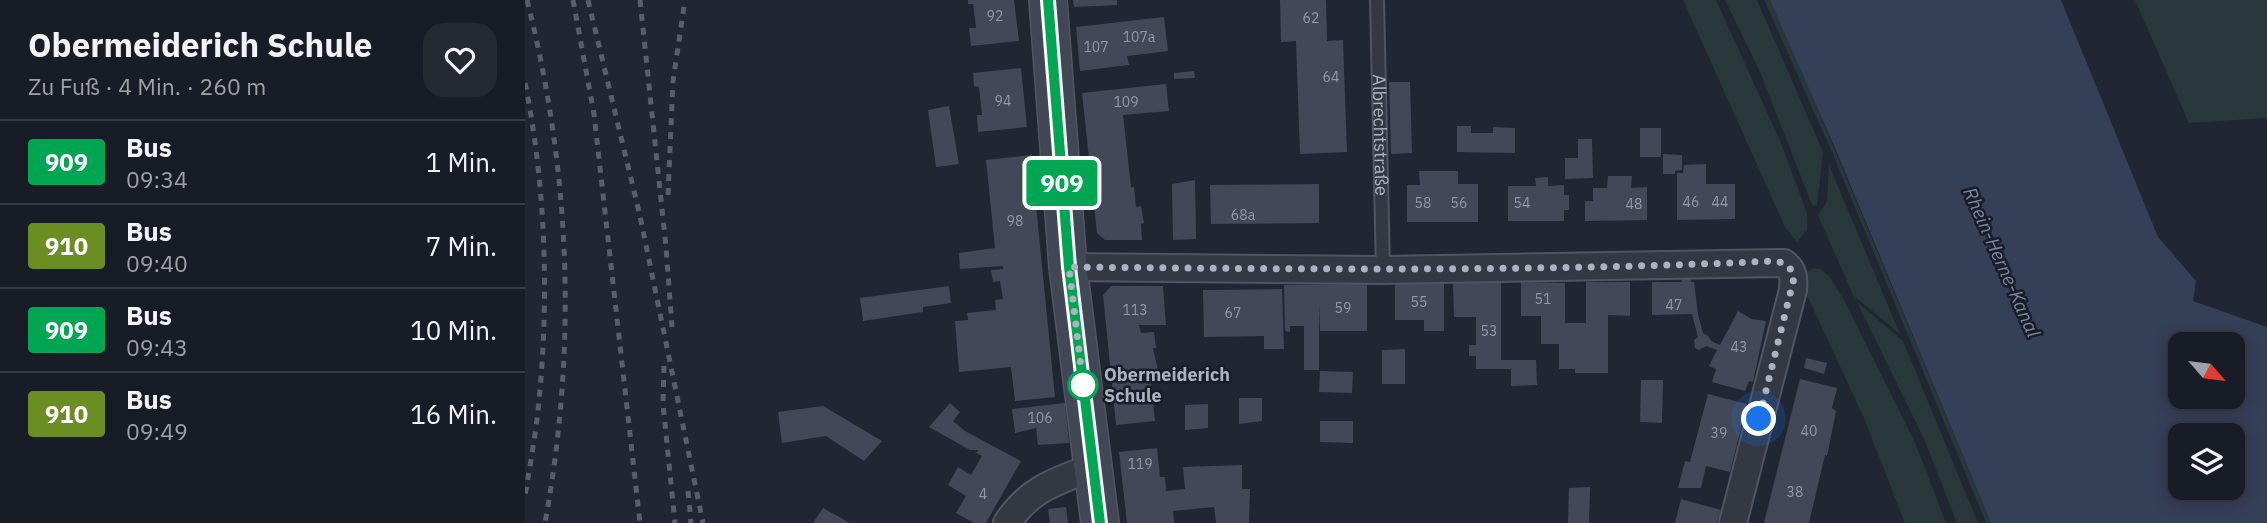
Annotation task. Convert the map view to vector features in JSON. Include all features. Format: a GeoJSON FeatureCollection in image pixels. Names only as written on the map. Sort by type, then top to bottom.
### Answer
{"type":"FeatureCollection","features":[{"type":"Feature","properties":{"kind":"street"},"geometry":{"type":"LineString","coordinates":[[1048,0],[1069,267],[1100,523]]}},
{"type":"Feature","properties":{"kind":"street"},"geometry":{"type":"LineString","coordinates":[[1069,267],[1383,270],[1774,261],[1784,263],[1791,268],[1793,290],[1733,523]]}},
{"type":"Feature","properties":{"kind":"street"},"geometry":{"type":"LineString","coordinates":[[1007,523],[1019,505],[1045,486],[1094,467]]}},
{"type":"Feature","properties":{"kind":"lane","name":"Albrechtstraße"},"geometry":{"type":"LineString","coordinates":[[1377,0],[1383,270]]}},
{"type":"Feature","properties":{"kind":"shaded area"},"geometry":{"type":"Polygon","coordinates":[[[1683,0],[1716,0],[1781,143],[1807,213],[1807,230],[1797,242],[1785,227],[1683,0]]]}},
{"type":"Feature","properties":{"kind":"shaded area"},"geometry":{"type":"Polygon","coordinates":[[[1725,0],[1757,0],[1823,152],[1817,206],[1812,205],[1760,72],[1725,0]]]}},
{"type":"Feature","properties":{"kind":"shaded area"},"geometry":{"type":"Polygon","coordinates":[[[1764,0],[1770,0],[1795,55],[1991,523],[1986,523],[1831,150],[1764,0]]]}},
{"type":"Feature","properties":{"kind":"shaded area"},"geometry":{"type":"Polygon","coordinates":[[[2135,0],[2267,0],[2267,118],[2189,123],[2135,0]]]}},
{"type":"Feature","properties":{"kind":"shaded area"},"geometry":{"type":"Polygon","coordinates":[[[1829,165],[1900,334],[1853,295],[1818,215],[1827,201],[1829,165]]]}},
{"type":"Feature","properties":{"kind":"shaded area"},"geometry":{"type":"Polygon","coordinates":[[[1813,268],[1821,269],[1829,276],[1844,300],[1916,445],[1946,523],[1905,523],[1864,418],[1804,289],[1806,273],[1813,268]]]}},
{"type":"Feature","properties":{"kind":"shaded area"},"geometry":{"type":"Polygon","coordinates":[[[1857,302],[1903,341],[1978,523],[1957,523],[1924,439],[1857,302]]]}},
{"type":"Feature","properties":{"kind":"water","name":"Rhein-Herne-Kanal"},"geometry":{"type":"Polygon","coordinates":[[[1770,0],[2061,0],[2158,237],[2196,281],[2193,301],[2267,327],[2267,523],[1991,523],[1835,148],[1770,0]]]}},
{"type":"Feature","properties":{"kind":"building"},"geometry":{"type":"Polygon","coordinates":[[[968,0],[1014,0],[1019,41],[971,46],[969,28],[976,28],[973,4],[968,4],[968,0]]]}},
{"type":"Feature","properties":{"kind":"building"},"geometry":{"type":"Polygon","coordinates":[[[1073,0],[1117,0],[1117,5],[1074,7],[1073,0]]]}},
{"type":"Feature","properties":{"kind":"building"},"geometry":{"type":"Polygon","coordinates":[[[1280,0],[1326,0],[1327,41],[1343,40],[1347,152],[1300,154],[1296,41],[1281,42],[1280,0]]]}},
{"type":"Feature","properties":{"kind":"building"},"geometry":{"type":"Polygon","coordinates":[[[1164,17],[1168,51],[1127,56],[1129,65],[1080,71],[1076,27],[1164,17]]]}},
{"type":"Feature","properties":{"kind":"building"},"geometry":{"type":"Polygon","coordinates":[[[1021,68],[1027,127],[978,132],[977,115],[982,115],[979,87],[974,86],[973,73],[1021,68]]]}},
{"type":"Feature","properties":{"kind":"building"},"geometry":{"type":"Polygon","coordinates":[[[1194,71],[1195,78],[1174,79],[1174,73],[1194,71]]]}},
{"type":"Feature","properties":{"kind":"building"},"geometry":{"type":"Polygon","coordinates":[[[1389,82],[1410,82],[1412,153],[1391,154],[1389,82]]]}},
{"type":"Feature","properties":{"kind":"building"},"geometry":{"type":"Polygon","coordinates":[[[1166,84],[1169,111],[1123,115],[1131,187],[1134,187],[1136,207],[1141,206],[1144,223],[1141,224],[1142,240],[1105,240],[1097,233],[1082,93],[1166,84]]]}},
{"type":"Feature","properties":{"kind":"building"},"geometry":{"type":"Polygon","coordinates":[[[949,106],[959,164],[936,167],[928,110],[949,106]]]}},
{"type":"Feature","properties":{"kind":"building"},"geometry":{"type":"Polygon","coordinates":[[[1457,126],[1471,126],[1471,133],[1493,133],[1493,127],[1515,128],[1515,153],[1457,152],[1457,126]]]}},
{"type":"Feature","properties":{"kind":"building"},"geometry":{"type":"Polygon","coordinates":[[[1640,128],[1661,128],[1661,157],[1640,157],[1640,128]]]}},
{"type":"Feature","properties":{"kind":"building"},"geometry":{"type":"Polygon","coordinates":[[[1578,139],[1592,139],[1593,178],[1565,179],[1565,158],[1578,158],[1578,139]]]}},
{"type":"Feature","properties":{"kind":"building"},"geometry":{"type":"Polygon","coordinates":[[[1663,154],[1682,155],[1682,170],[1675,171],[1675,174],[1663,174],[1663,154]]]}},
{"type":"Feature","properties":{"kind":"building"},"geometry":{"type":"Polygon","coordinates":[[[1031,155],[1055,397],[1015,401],[1011,367],[959,372],[955,321],[968,320],[967,313],[996,310],[995,300],[1003,299],[1000,281],[993,282],[991,270],[1003,269],[1003,266],[960,269],[959,253],[995,248],[986,160],[1031,155]]]}},
{"type":"Feature","properties":{"kind":"building"},"geometry":{"type":"Polygon","coordinates":[[[1706,164],[1706,184],[1735,184],[1735,219],[1677,220],[1677,173],[1683,173],[1684,165],[1706,164]]]}},
{"type":"Feature","properties":{"kind":"building"},"geometry":{"type":"Polygon","coordinates":[[[1419,171],[1458,171],[1458,184],[1478,184],[1478,222],[1407,222],[1407,185],[1420,185],[1419,171]]]}},
{"type":"Feature","properties":{"kind":"building"},"geometry":{"type":"Polygon","coordinates":[[[1608,176],[1632,176],[1631,188],[1647,187],[1647,220],[1585,221],[1585,201],[1593,201],[1593,188],[1607,188],[1608,176]]]}},
{"type":"Feature","properties":{"kind":"building"},"geometry":{"type":"Polygon","coordinates":[[[1548,177],[1548,186],[1564,185],[1564,195],[1569,195],[1569,210],[1564,210],[1564,221],[1508,221],[1508,186],[1536,186],[1535,178],[1548,177]]]}},
{"type":"Feature","properties":{"kind":"building"},"geometry":{"type":"Polygon","coordinates":[[[1195,180],[1196,239],[1173,240],[1172,184],[1195,180]]]}},
{"type":"Feature","properties":{"kind":"building"},"geometry":{"type":"Polygon","coordinates":[[[1319,184],[1319,223],[1211,224],[1210,185],[1319,184]]]}},
{"type":"Feature","properties":{"kind":"building"},"geometry":{"type":"Polygon","coordinates":[[[1680,275],[1689,275],[1691,282],[1694,282],[1703,333],[1711,341],[1720,345],[1738,311],[1751,319],[1766,321],[1753,382],[1749,381],[1745,391],[1712,382],[1716,369],[1709,366],[1717,350],[1706,346],[1699,350],[1695,348],[1694,340],[1698,337],[1692,314],[1652,315],[1652,282],[1682,282],[1680,275]]]}},
{"type":"Feature","properties":{"kind":"building"},"geometry":{"type":"Polygon","coordinates":[[[1521,282],[1565,283],[1565,323],[1586,323],[1586,282],[1630,282],[1630,316],[1608,315],[1608,373],[1575,373],[1575,369],[1559,369],[1559,344],[1541,344],[1541,316],[1521,316],[1521,282]]]}},
{"type":"Feature","properties":{"kind":"building"},"geometry":{"type":"Polygon","coordinates":[[[1444,283],[1444,331],[1424,331],[1424,320],[1395,320],[1395,284],[1444,283]]]}},
{"type":"Feature","properties":{"kind":"building"},"geometry":{"type":"Polygon","coordinates":[[[1453,283],[1501,283],[1501,360],[1536,360],[1537,385],[1511,386],[1511,369],[1476,369],[1476,356],[1469,356],[1469,345],[1476,345],[1476,317],[1454,317],[1453,283]]]}},
{"type":"Feature","properties":{"kind":"building"},"geometry":{"type":"Polygon","coordinates":[[[1367,284],[1367,331],[1320,331],[1319,302],[1319,370],[1304,370],[1304,326],[1290,326],[1290,332],[1285,331],[1284,285],[1367,284]]]}},
{"type":"Feature","properties":{"kind":"building"},"geometry":{"type":"Polygon","coordinates":[[[949,286],[951,303],[923,307],[923,312],[863,321],[860,298],[949,286]]]}},
{"type":"Feature","properties":{"kind":"building"},"geometry":{"type":"Polygon","coordinates":[[[1111,286],[1163,286],[1166,325],[1139,325],[1141,333],[1154,332],[1156,348],[1153,348],[1159,375],[1150,376],[1155,421],[1116,425],[1103,295],[1111,286]]]}},
{"type":"Feature","properties":{"kind":"building"},"geometry":{"type":"Polygon","coordinates":[[[1282,289],[1284,349],[1264,349],[1264,336],[1204,337],[1203,290],[1282,289]]]}},
{"type":"Feature","properties":{"kind":"building"},"geometry":{"type":"Polygon","coordinates":[[[1405,349],[1405,384],[1382,384],[1382,350],[1405,349]]]}},
{"type":"Feature","properties":{"kind":"building"},"geometry":{"type":"Polygon","coordinates":[[[1806,358],[1827,363],[1824,374],[1804,368],[1806,358]]]}},
{"type":"Feature","properties":{"kind":"building"},"geometry":{"type":"Polygon","coordinates":[[[1320,371],[1353,372],[1352,393],[1319,392],[1320,371]]]}},
{"type":"Feature","properties":{"kind":"building"},"geometry":{"type":"Polygon","coordinates":[[[1800,379],[1837,388],[1832,408],[1836,411],[1827,456],[1825,455],[1809,523],[1764,523],[1800,379]]]}},
{"type":"Feature","properties":{"kind":"building"},"geometry":{"type":"Polygon","coordinates":[[[1641,380],[1663,380],[1662,423],[1640,422],[1641,380]]]}},
{"type":"Feature","properties":{"kind":"building"},"geometry":{"type":"Polygon","coordinates":[[[1708,394],[1747,404],[1730,472],[1706,466],[1701,488],[1678,488],[1685,461],[1690,462],[1708,394]]]}},
{"type":"Feature","properties":{"kind":"building"},"geometry":{"type":"Polygon","coordinates":[[[1239,398],[1262,398],[1262,421],[1239,424],[1239,398]]]}},
{"type":"Feature","properties":{"kind":"building"},"geometry":{"type":"Polygon","coordinates":[[[950,403],[960,412],[953,421],[965,431],[1021,461],[986,523],[974,523],[956,513],[966,496],[948,485],[958,467],[971,475],[982,456],[976,453],[979,450],[970,450],[929,427],[950,403]]]}},
{"type":"Feature","properties":{"kind":"building"},"geometry":{"type":"Polygon","coordinates":[[[1065,403],[1069,443],[1038,445],[1036,428],[1015,433],[1012,409],[1065,403]]]}},
{"type":"Feature","properties":{"kind":"building"},"geometry":{"type":"Polygon","coordinates":[[[1208,404],[1208,428],[1185,430],[1185,405],[1208,404]]]}},
{"type":"Feature","properties":{"kind":"building"},"geometry":{"type":"Polygon","coordinates":[[[823,406],[882,441],[864,461],[826,436],[782,443],[778,412],[823,406]]]}},
{"type":"Feature","properties":{"kind":"building"},"geometry":{"type":"Polygon","coordinates":[[[1320,421],[1353,421],[1353,443],[1320,442],[1320,421]]]}},
{"type":"Feature","properties":{"kind":"building"},"geometry":{"type":"Polygon","coordinates":[[[1157,448],[1160,477],[1165,477],[1166,491],[1185,489],[1183,467],[1242,465],[1242,489],[1250,489],[1249,523],[1216,523],[1214,507],[1173,511],[1174,523],[1127,523],[1119,452],[1157,448]]]}},
{"type":"Feature","properties":{"kind":"building"},"geometry":{"type":"Polygon","coordinates":[[[1590,487],[1589,523],[1568,523],[1569,488],[1590,487]]]}},
{"type":"Feature","properties":{"kind":"building"},"geometry":{"type":"Polygon","coordinates":[[[1681,499],[1721,510],[1717,523],[1675,523],[1681,499]]]}},
{"type":"Feature","properties":{"kind":"building"},"geometry":{"type":"Polygon","coordinates":[[[1066,507],[1068,523],[1050,523],[1048,509],[1066,507]]]}},
{"type":"Feature","properties":{"kind":"building"},"geometry":{"type":"Polygon","coordinates":[[[823,508],[850,523],[813,523],[823,508]]]}},
{"type":"Feature","properties":{"kind":"railway"},"geometry":{"type":"LineString","coordinates":[[527,0],[553,130],[565,261],[562,392],[545,523]]}},
{"type":"Feature","properties":{"kind":"railway"},"geometry":{"type":"LineString","coordinates":[[573,0],[594,114],[640,523]]}},
{"type":"Feature","properties":{"kind":"railway"},"geometry":{"type":"LineString","coordinates":[[588,0],[640,216],[703,523]]}},
{"type":"Feature","properties":{"kind":"railway"},"geometry":{"type":"LineString","coordinates":[[640,0],[672,327]]}},
{"type":"Feature","properties":{"kind":"railway"},"geometry":{"type":"LineString","coordinates":[[668,195],[673,81],[685,0]]}},
{"type":"Feature","properties":{"kind":"railway"},"geometry":{"type":"LineString","coordinates":[[525,83],[541,201],[545,282],[539,401],[525,496]]}},
{"type":"Feature","properties":{"kind":"railway"},"geometry":{"type":"LineString","coordinates":[[664,366],[663,404],[675,523]]}},
{"type":"Feature","properties":{"kind":"railway"},"geometry":{"type":"LineString","coordinates":[[688,491],[691,523]]}},
{"type":"Feature","properties":{"kind":"bus line","name":"909"},"geometry":{"type":"LineString","coordinates":[[1048,0],[1069,267],[1100,523]]}},
{"type":"Feature","properties":{"kind":"place","name":"Obermeiderich Schule"},"geometry":{"type":"Point","coordinates":[1083,385]}},
{"type":"Feature","properties":{"kind":"route"},"geometry":{"type":"LineString","coordinates":[[1083,385],[1084,392],[1069,267],[1383,270],[1774,261],[1791,268],[1793,290],[1759,419]]}}]}
